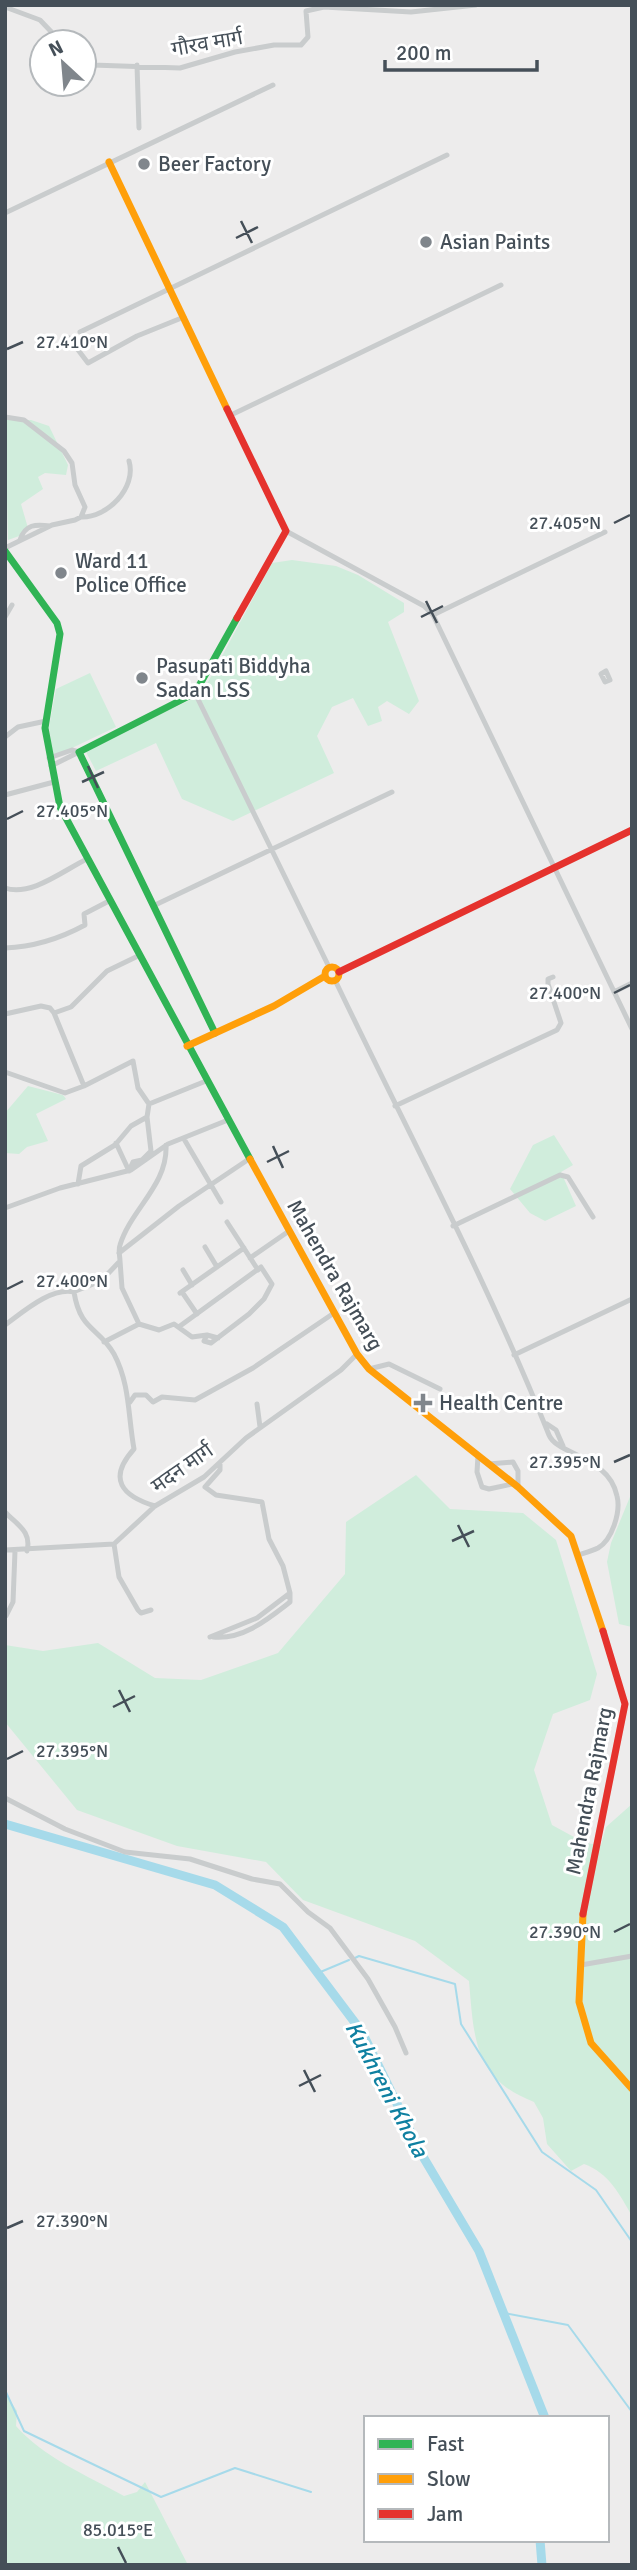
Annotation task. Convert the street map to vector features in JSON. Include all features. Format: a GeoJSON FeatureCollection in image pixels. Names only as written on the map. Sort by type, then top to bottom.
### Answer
{"type":"FeatureCollection","features":[{"type":"Feature","properties":{"kind":"main road"},"geometry":{"type":"LineString","coordinates":[[109,162],[286,531],[195,693],[79,752],[215,1033]]}},
{"type":"Feature","properties":{"kind":"main road","name":"Mahendra Rajmarg"},"geometry":{"type":"LineString","coordinates":[[5,550],[57,624],[60,634],[46,722],[50,762],[60,807],[138,956],[357,1354],[369,1369],[516,1485],[570,1536],[578,1555],[616,1667],[625,1704],[582,1920],[579,2002],[591,2043],[632,2089]]}},
{"type":"Feature","properties":{"kind":"main road"},"geometry":{"type":"LineString","coordinates":[[325,976],[335,980],[339,971],[632,830]]}},
{"type":"Feature","properties":{"kind":"main road"},"geometry":{"type":"LineString","coordinates":[[187,1046],[274,1006],[325,976],[329,967],[339,971]]}},
{"type":"Feature","properties":{"kind":"street","name":"गौरव मार्ग"},"geometry":{"type":"LineString","coordinates":[[98,65],[180,68],[235,51],[301,45],[308,37],[306,11],[324,7],[411,12],[476,5]]}},
{"type":"Feature","properties":{"kind":"street"},"geometry":{"type":"LineString","coordinates":[[5,7],[40,20],[48,28]]}},
{"type":"Feature","properties":{"kind":"street"},"geometry":{"type":"LineString","coordinates":[[137,65],[139,128]]}},
{"type":"Feature","properties":{"kind":"street"},"geometry":{"type":"LineString","coordinates":[[6,212],[273,85]]}},
{"type":"Feature","properties":{"kind":"street"},"geometry":{"type":"LineString","coordinates":[[80,332],[447,155]]}},
{"type":"Feature","properties":{"kind":"street"},"geometry":{"type":"LineString","coordinates":[[231,415],[501,285]]}},
{"type":"Feature","properties":{"kind":"street"},"geometry":{"type":"LineString","coordinates":[[69,338],[88,363],[136,336],[184,317]]}},
{"type":"Feature","properties":{"kind":"street"},"geometry":{"type":"LineString","coordinates":[[5,417],[24,420],[47,435],[66,453],[85,507],[80,517]]}},
{"type":"Feature","properties":{"kind":"street"},"geometry":{"type":"LineString","coordinates":[[5,550],[50,526],[80,517],[90,517],[119,500],[131,481],[129,461]]}},
{"type":"Feature","properties":{"kind":"street"},"geometry":{"type":"LineString","coordinates":[[286,531],[424,606],[433,615],[632,1029]]}},
{"type":"Feature","properties":{"kind":"street"},"geometry":{"type":"LineString","coordinates":[[433,615],[605,532]]}},
{"type":"Feature","properties":{"kind":"street"},"geometry":{"type":"LineString","coordinates":[[5,617],[12,605]]}},
{"type":"Feature","properties":{"kind":"street"},"geometry":{"type":"LineString","coordinates":[[195,693],[329,967]]}},
{"type":"Feature","properties":{"kind":"street"},"geometry":{"type":"LineString","coordinates":[[5,737],[18,727],[46,722]]}},
{"type":"Feature","properties":{"kind":"street"},"geometry":{"type":"LineString","coordinates":[[50,762],[79,752]]}},
{"type":"Feature","properties":{"kind":"street"},"geometry":{"type":"LineString","coordinates":[[5,795],[54,782]]}},
{"type":"Feature","properties":{"kind":"street"},"geometry":{"type":"LineString","coordinates":[[153,906],[392,792]]}},
{"type":"Feature","properties":{"kind":"street"},"geometry":{"type":"LineString","coordinates":[[5,888],[13,891],[29,888],[87,859]]}},
{"type":"Feature","properties":{"kind":"street"},"geometry":{"type":"LineString","coordinates":[[5,948],[22,947],[66,936],[85,925],[84,914],[109,901]]}},
{"type":"Feature","properties":{"kind":"street"},"geometry":{"type":"LineString","coordinates":[[54,1013],[71,1007],[107,971],[138,956]]}},
{"type":"Feature","properties":{"kind":"street"},"geometry":{"type":"LineString","coordinates":[[395,1106],[557,1030],[561,1023],[548,985],[548,979],[553,976]]}},
{"type":"Feature","properties":{"kind":"street"},"geometry":{"type":"LineString","coordinates":[[335,980],[514,1355],[551,1439],[600,1468],[615,1489],[618,1499],[616,1521],[601,1546],[578,1555]]}},
{"type":"Feature","properties":{"kind":"street"},"geometry":{"type":"LineString","coordinates":[[614,992],[632,984]]}},
{"type":"Feature","properties":{"kind":"street"},"geometry":{"type":"LineString","coordinates":[[5,1014],[41,1006],[50,1008],[84,1086]]}},
{"type":"Feature","properties":{"kind":"street"},"geometry":{"type":"LineString","coordinates":[[5,1072],[65,1093],[133,1061],[138,1088],[149,1104],[151,1151],[142,1160],[133,1162],[129,1171]]}},
{"type":"Feature","properties":{"kind":"street"},"geometry":{"type":"LineString","coordinates":[[149,1104],[206,1081]]}},
{"type":"Feature","properties":{"kind":"street"},"geometry":{"type":"LineString","coordinates":[[78,1184],[82,1166],[116,1143],[131,1126],[148,1117]]}},
{"type":"Feature","properties":{"kind":"street"},"geometry":{"type":"LineString","coordinates":[[5,1208],[78,1184],[129,1171],[166,1145],[228,1120]]}},
{"type":"Feature","properties":{"kind":"street"},"geometry":{"type":"LineString","coordinates":[[184,1139],[221,1202]]}},
{"type":"Feature","properties":{"kind":"street"},"geometry":{"type":"LineString","coordinates":[[116,1143],[129,1171]]}},
{"type":"Feature","properties":{"kind":"street"},"geometry":{"type":"LineString","coordinates":[[139,1324],[122,1288],[118,1253],[123,1239],[152,1194],[167,1161],[166,1145]]}},
{"type":"Feature","properties":{"kind":"street"},"geometry":{"type":"LineString","coordinates":[[118,1253],[179,1206],[250,1159]]}},
{"type":"Feature","properties":{"kind":"street"},"geometry":{"type":"LineString","coordinates":[[453,1226],[560,1175],[568,1177],[593,1217]]}},
{"type":"Feature","properties":{"kind":"street"},"geometry":{"type":"LineString","coordinates":[[227,1222],[258,1270]]}},
{"type":"Feature","properties":{"kind":"street"},"geometry":{"type":"LineString","coordinates":[[250,1258],[289,1231]]}},
{"type":"Feature","properties":{"kind":"street"},"geometry":{"type":"LineString","coordinates":[[205,1247],[217,1267]]}},
{"type":"Feature","properties":{"kind":"street"},"geometry":{"type":"LineString","coordinates":[[197,1314],[181,1292],[244,1248]]}},
{"type":"Feature","properties":{"kind":"street"},"geometry":{"type":"LineString","coordinates":[[5,1325],[64,1290],[73,1292],[101,1281],[120,1261]]}},
{"type":"Feature","properties":{"kind":"street"},"geometry":{"type":"LineString","coordinates":[[104,1342],[139,1324],[159,1330],[169,1324],[180,1326],[192,1337],[207,1335],[207,1343],[218,1338],[264,1299],[272,1284],[261,1268],[180,1326]]}},
{"type":"Feature","properties":{"kind":"street"},"geometry":{"type":"LineString","coordinates":[[183,1270],[192,1285]]}},
{"type":"Feature","properties":{"kind":"street"},"geometry":{"type":"LineString","coordinates":[[73,1292],[81,1319],[114,1354],[129,1402],[134,1449],[122,1465],[119,1474],[121,1484],[133,1499],[155,1506]]}},
{"type":"Feature","properties":{"kind":"street"},"geometry":{"type":"LineString","coordinates":[[514,1355],[632,1299]]}},
{"type":"Feature","properties":{"kind":"street"},"geometry":{"type":"LineString","coordinates":[[129,1402],[135,1395],[146,1395],[153,1402],[162,1397],[195,1400],[253,1368],[334,1313]]}},
{"type":"Feature","properties":{"kind":"street","name":"मदन मार्ग"},"geometry":{"type":"LineString","coordinates":[[114,1544],[155,1506],[220,1464],[260,1427],[341,1370],[357,1354]]}},
{"type":"Feature","properties":{"kind":"street"},"geometry":{"type":"LineString","coordinates":[[369,1369],[389,1364],[440,1389]]}},
{"type":"Feature","properties":{"kind":"street"},"geometry":{"type":"LineString","coordinates":[[257,1404],[260,1427]]}},
{"type":"Feature","properties":{"kind":"street"},"geometry":{"type":"LineString","coordinates":[[478,1456],[477,1472],[482,1487],[489,1489],[516,1485],[518,1471],[513,1462],[488,1464]]}},
{"type":"Feature","properties":{"kind":"street"},"geometry":{"type":"LineString","coordinates":[[220,1464],[220,1470],[205,1487],[216,1496],[262,1502],[269,1539],[282,1566],[290,1593],[290,1602],[263,1623],[243,1633],[222,1638],[210,1637],[257,1618],[290,1593]]}},
{"type":"Feature","properties":{"kind":"street"},"geometry":{"type":"LineString","coordinates":[[5,1512],[23,1527],[28,1536],[27,1551]]}},
{"type":"Feature","properties":{"kind":"street"},"geometry":{"type":"LineString","coordinates":[[5,1550],[27,1551],[114,1544],[121,1581],[141,1613],[151,1610]]}},
{"type":"Feature","properties":{"kind":"street"},"geometry":{"type":"LineString","coordinates":[[6,1616],[13,1602],[15,1551]]}},
{"type":"Feature","properties":{"kind":"street"},"geometry":{"type":"LineString","coordinates":[[5,1798],[65,1829],[125,1852],[190,1859],[252,1879],[280,1884],[308,1912],[330,1928],[368,1979],[396,2027],[406,2053]]}},
{"type":"Feature","properties":{"kind":"street"},"geometry":{"type":"LineString","coordinates":[[580,1965],[632,1956]]}},
{"type":"Feature","properties":{"kind":"green space"},"geometry":{"type":"Polygon","coordinates":[[[5,420],[31,420],[49,426],[68,465],[66,475],[45,473],[38,477],[43,489],[21,504],[28,528],[22,535],[8,540],[5,420]]]}},
{"type":"Feature","properties":{"kind":"green space"},"geometry":{"type":"Polygon","coordinates":[[[292,560],[336,566],[358,575],[404,603],[404,612],[388,622],[419,701],[409,714],[387,701],[378,707],[382,721],[368,726],[353,698],[332,707],[317,736],[334,773],[233,821],[182,799],[156,743],[96,771],[85,750],[201,695],[272,563],[292,560]]]}},
{"type":"Feature","properties":{"kind":"green space"},"geometry":{"type":"Polygon","coordinates":[[[90,673],[116,727],[53,757],[49,727],[56,689],[90,673]]]}},
{"type":"Feature","properties":{"kind":"green space"},"geometry":{"type":"Polygon","coordinates":[[[28,1086],[63,1095],[66,1099],[36,1114],[48,1141],[27,1147],[19,1154],[5,1153],[5,1113],[28,1086]]]}},
{"type":"Feature","properties":{"kind":"green space"},"geometry":{"type":"Polygon","coordinates":[[[554,1135],[573,1165],[561,1172],[576,1206],[545,1221],[530,1213],[510,1189],[533,1145],[554,1135]]]}},
{"type":"Feature","properties":{"kind":"green space"},"geometry":{"type":"Polygon","coordinates":[[[416,1475],[450,1509],[523,1513],[556,1540],[597,1674],[590,1700],[553,1714],[534,1770],[552,1825],[585,1843],[601,1845],[606,1827],[632,1804],[632,2216],[613,2186],[600,2173],[584,2164],[571,2171],[547,2144],[543,2118],[534,2102],[514,2093],[488,2069],[476,2039],[469,1981],[415,1941],[303,1900],[266,1862],[177,1846],[77,1810],[5,1722],[5,1645],[43,1651],[98,1643],[155,1678],[201,1680],[278,1653],[345,1574],[346,1522],[416,1475]]]}},
{"type":"Feature","properties":{"kind":"green space"},"geometry":{"type":"Polygon","coordinates":[[[632,1492],[632,1627],[619,1624],[607,1562],[611,1543],[632,1492]]]}},
{"type":"Feature","properties":{"kind":"green space"},"geometry":{"type":"Polygon","coordinates":[[[5,2393],[17,2411],[16,2426],[53,2456],[124,2496],[137,2492],[145,2482],[188,2565],[5,2565],[5,2393]]]}},
{"type":"Feature","properties":{"kind":"waterway","name":"Kukhreni Khola"},"geometry":{"type":"LineString","coordinates":[[5,1824],[215,1885],[283,1927],[362,2032],[422,2155],[479,2251],[544,2416]]}},
{"type":"Feature","properties":{"kind":"waterway"},"geometry":{"type":"LineString","coordinates":[[355,1958],[359,1956],[455,1984],[461,2024],[542,2152],[596,2190],[632,2242]]}},
{"type":"Feature","properties":{"kind":"waterway"},"geometry":{"type":"LineString","coordinates":[[318,1973],[349,1960]]}},
{"type":"Feature","properties":{"kind":"waterway"},"geometry":{"type":"LineString","coordinates":[[504,2313],[568,2325],[632,2412]]}},
{"type":"Feature","properties":{"kind":"waterway"},"geometry":{"type":"LineString","coordinates":[[5,2390],[24,2431],[161,2497],[235,2468],[311,2492]]}},
{"type":"Feature","properties":{"kind":"waterway","name":"Kukhreni Khola"},"geometry":{"type":"LineString","coordinates":[[540,2542],[542,2565]]}},
{"type":"Feature","properties":{"kind":"traffic: fast"},"geometry":{"type":"LineString","coordinates":[[5,551],[57,623],[60,634],[45,728],[60,807],[250,1159]]}},
{"type":"Feature","properties":{"kind":"traffic: fast"},"geometry":{"type":"LineString","coordinates":[[215,1033],[79,752],[195,693],[237,618]]}},
{"type":"Feature","properties":{"kind":"traffic: slow"},"geometry":{"type":"LineString","coordinates":[[109,162],[227,409]]}},
{"type":"Feature","properties":{"kind":"traffic: slow"},"geometry":{"type":"LineString","coordinates":[[332,967],[337,969],[339,974],[337,979],[332,981],[327,979],[325,974],[327,969],[332,967]]}},
{"type":"Feature","properties":{"kind":"traffic: slow"},"geometry":{"type":"LineString","coordinates":[[187,1046],[274,1006],[325,976]]}},
{"type":"Feature","properties":{"kind":"traffic: slow"},"geometry":{"type":"LineString","coordinates":[[250,1159],[357,1354],[369,1369],[518,1487],[571,1536],[603,1631]]}},
{"type":"Feature","properties":{"kind":"traffic: slow"},"geometry":{"type":"LineString","coordinates":[[583,1914],[579,2002],[591,2043],[632,2089]]}},
{"type":"Feature","properties":{"kind":"traffic: jam"},"geometry":{"type":"LineString","coordinates":[[227,409],[286,531],[237,618]]}},
{"type":"Feature","properties":{"kind":"traffic: jam"},"geometry":{"type":"LineString","coordinates":[[339,972],[632,830]]}},
{"type":"Feature","properties":{"kind":"traffic: jam"},"geometry":{"type":"LineString","coordinates":[[583,1914],[625,1704],[603,1631]]}},
{"type":"Feature","properties":{"kind":"place","name":"Beer Factory"},"geometry":{"type":"Point","coordinates":[144,164]}},
{"type":"Feature","properties":{"kind":"place","name":"Asian Paints"},"geometry":{"type":"Point","coordinates":[426,242]}},
{"type":"Feature","properties":{"kind":"place","name":"Ward 11 Police Office"},"geometry":{"type":"Point","coordinates":[61,573]}},
{"type":"Feature","properties":{"kind":"place","name":"Pasupati Biddyha Sadan LSS"},"geometry":{"type":"Point","coordinates":[142,678]}},
{"type":"Feature","properties":{"kind":"place","name":"Health Centre"},"geometry":{"type":"Point","coordinates":[423,1403]}}]}
